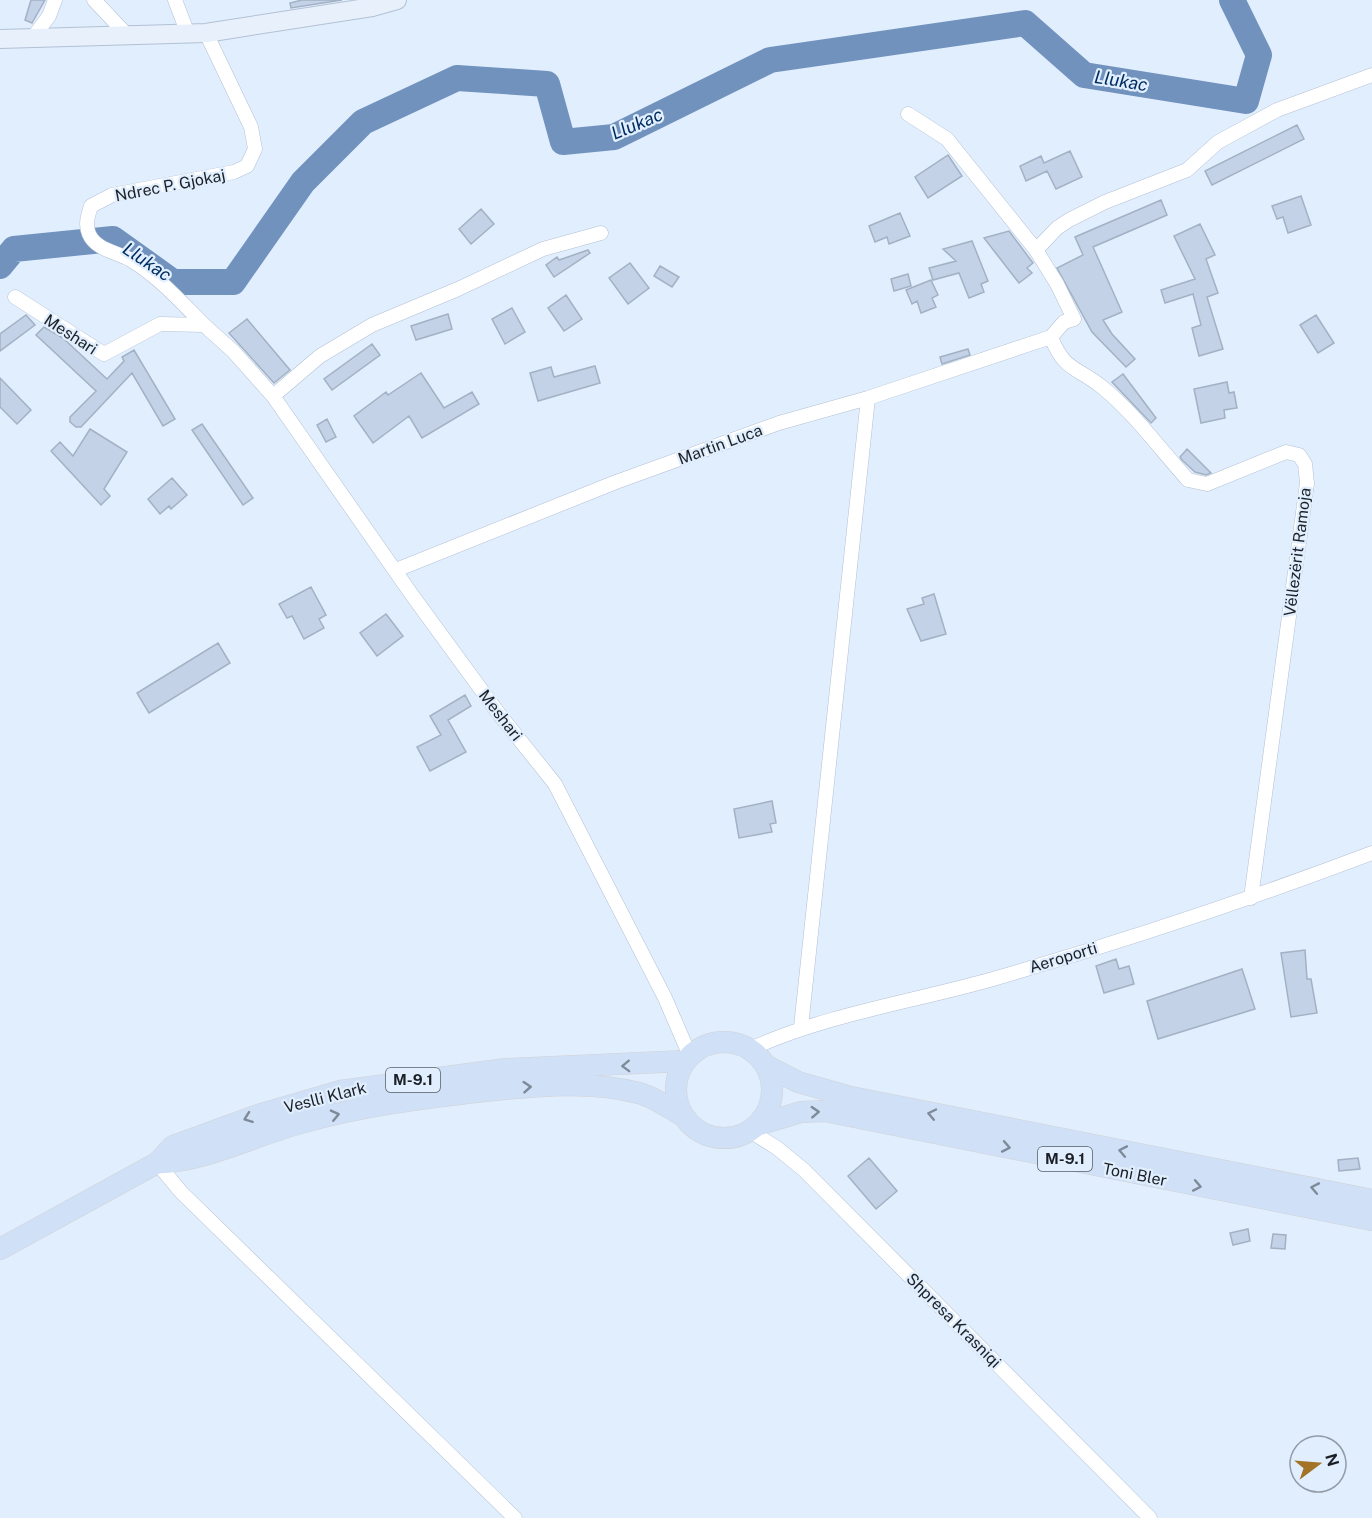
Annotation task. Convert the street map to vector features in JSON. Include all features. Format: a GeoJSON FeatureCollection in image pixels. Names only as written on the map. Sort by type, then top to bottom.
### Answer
{"type":"FeatureCollection","features":[{"type":"Feature","properties":{"kind":"main road","name":"M-9.1"},"geometry":{"type":"LineString","coordinates":[[683,1116],[698,1131],[718,1138],[729,1138],[754,1128],[765,1116],[772,1096],[772,1085],[765,1065],[750,1049],[730,1042],[719,1042],[699,1049],[687,1058]]}},
{"type":"Feature","properties":{"kind":"main road"},"geometry":{"type":"LineString","coordinates":[[683,1116],[676,1095],[676,1084],[687,1058]]}},
{"type":"Feature","properties":{"kind":"main road","name":"Veslli Klark"},"geometry":{"type":"LineString","coordinates":[[0,1249],[158,1163],[173,1146],[255,1116],[340,1091],[506,1069],[687,1058]]}},
{"type":"Feature","properties":{"kind":"main road","name":"Toni Bler"},"geometry":{"type":"LineString","coordinates":[[765,1065],[798,1083],[851,1097],[1372,1200]]}},
{"type":"Feature","properties":{"kind":"main road","name":"Veslli Klark"},"geometry":{"type":"LineString","coordinates":[[158,1163],[182,1162],[300,1123],[343,1113],[424,1097],[508,1089],[592,1086],[640,1093],[683,1116]]}},
{"type":"Feature","properties":{"kind":"main road","name":"Toni Bler"},"geometry":{"type":"LineString","coordinates":[[754,1128],[801,1112],[834,1112],[1372,1220]]}},
{"type":"Feature","properties":{"kind":"street"},"geometry":{"type":"LineString","coordinates":[[34,36],[49,16],[55,0]]}},
{"type":"Feature","properties":{"kind":"street"},"geometry":{"type":"LineString","coordinates":[[94,0],[127,35]]}},
{"type":"Feature","properties":{"kind":"street"},"geometry":{"type":"LineString","coordinates":[[175,0],[197,34]]}},
{"type":"Feature","properties":{"kind":"street"},"geometry":{"type":"LineString","coordinates":[[0,39],[34,36],[197,34],[372,7],[398,0]]}},
{"type":"Feature","properties":{"kind":"street","name":"Ndrec P. Gjokaj"},"geometry":{"type":"LineString","coordinates":[[197,34],[251,127],[255,149],[247,166],[234,172],[112,195],[91,206],[87,221],[88,233],[99,247],[117,252],[140,266],[165,285],[204,325]]}},
{"type":"Feature","properties":{"kind":"street"},"geometry":{"type":"LineString","coordinates":[[1036,250],[1057,228],[1070,220],[1105,201],[1187,170],[1218,142],[1277,110],[1372,75]]}},
{"type":"Feature","properties":{"kind":"street"},"geometry":{"type":"LineString","coordinates":[[908,114],[947,139],[1036,250],[1057,284],[1074,319],[1064,322],[1051,337]]}},
{"type":"Feature","properties":{"kind":"street"},"geometry":{"type":"LineString","coordinates":[[273,396],[320,356],[372,325],[458,289],[543,249],[601,232]]}},
{"type":"Feature","properties":{"kind":"street","name":"Meshari"},"geometry":{"type":"LineString","coordinates":[[15,297],[104,354],[160,324],[204,325],[232,351],[273,396],[499,714],[555,784],[665,998],[687,1058]]}},
{"type":"Feature","properties":{"kind":"street","name":"Martin Luca"},"geometry":{"type":"LineString","coordinates":[[396,570],[616,482],[779,423],[868,398],[1051,337]]}},
{"type":"Feature","properties":{"kind":"street","name":"Vëllezërit Ramoja"},"geometry":{"type":"LineString","coordinates":[[1051,337],[1056,352],[1066,365],[1102,387],[1188,480],[1207,484],[1286,453],[1299,455],[1305,464],[1307,483],[1251,898]]}},
{"type":"Feature","properties":{"kind":"street"},"geometry":{"type":"LineString","coordinates":[[801,1027],[868,398]]}},
{"type":"Feature","properties":{"kind":"street","name":"Aeroporti"},"geometry":{"type":"LineString","coordinates":[[750,1049],[801,1027],[993,979],[1251,898],[1372,853]]}},
{"type":"Feature","properties":{"kind":"street","name":"Shpresa Krasniqi"},"geometry":{"type":"LineString","coordinates":[[754,1128],[804,1170],[1150,1518]]}},
{"type":"Feature","properties":{"kind":"street"},"geometry":{"type":"LineString","coordinates":[[158,1163],[181,1192],[515,1518]]}},
{"type":"Feature","properties":{"kind":"building"},"geometry":{"type":"Polygon","coordinates":[[[31,0],[45,0],[32,23],[25,20],[31,0]]]}},
{"type":"Feature","properties":{"kind":"building"},"geometry":{"type":"Polygon","coordinates":[[[302,0],[342,0],[291,8],[290,3],[302,0]]]}},
{"type":"Feature","properties":{"kind":"building"},"geometry":{"type":"Polygon","coordinates":[[[1297,125],[1304,139],[1212,185],[1205,171],[1297,125]]]}},
{"type":"Feature","properties":{"kind":"building"},"geometry":{"type":"Polygon","coordinates":[[[1070,151],[1082,177],[1056,189],[1047,171],[1026,181],[1020,166],[1041,156],[1044,163],[1070,151]]]}},
{"type":"Feature","properties":{"kind":"building"},"geometry":{"type":"Polygon","coordinates":[[[948,155],[962,176],[928,198],[915,177],[948,155]]]}},
{"type":"Feature","properties":{"kind":"building"},"geometry":{"type":"Polygon","coordinates":[[[1301,196],[1311,225],[1288,233],[1283,217],[1277,219],[1272,206],[1301,196]]]}},
{"type":"Feature","properties":{"kind":"building"},"geometry":{"type":"Polygon","coordinates":[[[1161,200],[1167,215],[1093,247],[1122,312],[1103,320],[1112,334],[1135,359],[1126,367],[1092,332],[1057,268],[1083,255],[1075,237],[1161,200]]]}},
{"type":"Feature","properties":{"kind":"building"},"geometry":{"type":"Polygon","coordinates":[[[481,209],[494,224],[471,244],[459,229],[481,209]]]}},
{"type":"Feature","properties":{"kind":"building"},"geometry":{"type":"Polygon","coordinates":[[[900,213],[910,236],[889,244],[887,237],[875,242],[869,226],[900,213]]]}},
{"type":"Feature","properties":{"kind":"building"},"geometry":{"type":"Polygon","coordinates":[[[1200,224],[1215,255],[1206,259],[1218,293],[1207,297],[1223,349],[1199,356],[1192,328],[1201,325],[1193,294],[1165,303],[1161,290],[1195,279],[1174,236],[1200,224]]]}},
{"type":"Feature","properties":{"kind":"building"},"geometry":{"type":"Polygon","coordinates":[[[1009,231],[1033,263],[1027,268],[1032,273],[1019,283],[984,238],[1009,231]]]}},
{"type":"Feature","properties":{"kind":"building"},"geometry":{"type":"Polygon","coordinates":[[[972,241],[988,281],[981,284],[984,292],[969,298],[959,273],[933,280],[929,268],[956,261],[943,249],[972,241]]]}},
{"type":"Feature","properties":{"kind":"building"},"geometry":{"type":"Polygon","coordinates":[[[588,250],[590,253],[554,277],[546,265],[557,257],[559,260],[588,250]]]}},
{"type":"Feature","properties":{"kind":"building"},"geometry":{"type":"Polygon","coordinates":[[[630,263],[649,288],[628,304],[609,278],[630,263]]]}},
{"type":"Feature","properties":{"kind":"building"},"geometry":{"type":"Polygon","coordinates":[[[660,266],[679,277],[672,287],[654,276],[660,266]]]}},
{"type":"Feature","properties":{"kind":"building"},"geometry":{"type":"Polygon","coordinates":[[[908,274],[911,286],[894,291],[891,279],[908,274]]]}},
{"type":"Feature","properties":{"kind":"building"},"geometry":{"type":"Polygon","coordinates":[[[931,280],[938,295],[932,298],[936,307],[921,313],[917,301],[912,304],[906,290],[931,280]]]}},
{"type":"Feature","properties":{"kind":"building"},"geometry":{"type":"Polygon","coordinates":[[[566,295],[582,319],[564,331],[548,308],[566,295]]]}},
{"type":"Feature","properties":{"kind":"building"},"geometry":{"type":"Polygon","coordinates":[[[512,308],[525,332],[505,344],[492,319],[512,308]]]}},
{"type":"Feature","properties":{"kind":"building"},"geometry":{"type":"Polygon","coordinates":[[[448,314],[452,329],[416,340],[411,326],[448,314]]]}},
{"type":"Feature","properties":{"kind":"building"},"geometry":{"type":"Polygon","coordinates":[[[26,315],[35,325],[0,351],[0,334],[26,315]]]}},
{"type":"Feature","properties":{"kind":"building"},"geometry":{"type":"Polygon","coordinates":[[[1316,315],[1334,343],[1318,353],[1300,325],[1316,315]]]}},
{"type":"Feature","properties":{"kind":"building"},"geometry":{"type":"Polygon","coordinates":[[[247,319],[290,370],[274,383],[229,333],[247,319]]]}},
{"type":"Feature","properties":{"kind":"building"},"geometry":{"type":"Polygon","coordinates":[[[44,327],[63,338],[107,379],[124,361],[122,357],[134,350],[175,419],[163,426],[132,373],[81,427],[76,427],[70,422],[70,417],[96,391],[36,335],[44,327]]]}},
{"type":"Feature","properties":{"kind":"building"},"geometry":{"type":"Polygon","coordinates":[[[372,344],[380,355],[332,390],[324,379],[372,344]]]}},
{"type":"Feature","properties":{"kind":"building"},"geometry":{"type":"Polygon","coordinates":[[[968,349],[970,355],[942,364],[940,357],[968,349]]]}},
{"type":"Feature","properties":{"kind":"building"},"geometry":{"type":"Polygon","coordinates":[[[595,366],[600,383],[538,401],[530,373],[551,367],[554,377],[595,366]]]}},
{"type":"Feature","properties":{"kind":"building"},"geometry":{"type":"Polygon","coordinates":[[[421,373],[444,408],[472,392],[479,404],[422,438],[409,416],[373,443],[354,416],[386,392],[388,395],[421,373]]]}},
{"type":"Feature","properties":{"kind":"building"},"geometry":{"type":"Polygon","coordinates":[[[1123,374],[1156,418],[1151,423],[1112,382],[1123,374]]]}},
{"type":"Feature","properties":{"kind":"building"},"geometry":{"type":"Polygon","coordinates":[[[0,378],[31,410],[17,424],[0,407],[0,378]]]}},
{"type":"Feature","properties":{"kind":"building"},"geometry":{"type":"Polygon","coordinates":[[[1227,382],[1229,393],[1234,392],[1237,408],[1224,410],[1225,418],[1201,423],[1194,389],[1227,382]]]}},
{"type":"Feature","properties":{"kind":"building"},"geometry":{"type":"Polygon","coordinates":[[[327,419],[336,437],[326,442],[317,425],[327,419]]]}},
{"type":"Feature","properties":{"kind":"building"},"geometry":{"type":"Polygon","coordinates":[[[202,424],[253,498],[243,505],[192,430],[202,424]]]}},
{"type":"Feature","properties":{"kind":"building"},"geometry":{"type":"Polygon","coordinates":[[[90,429],[127,452],[104,489],[110,496],[101,505],[51,451],[60,442],[73,456],[90,429]]]}},
{"type":"Feature","properties":{"kind":"building"},"geometry":{"type":"Polygon","coordinates":[[[1187,449],[1211,473],[1206,475],[1195,472],[1182,460],[1180,457],[1187,449]]]}},
{"type":"Feature","properties":{"kind":"building"},"geometry":{"type":"Polygon","coordinates":[[[172,478],[187,495],[171,509],[169,506],[160,514],[148,499],[172,478]]]}},
{"type":"Feature","properties":{"kind":"building"},"geometry":{"type":"Polygon","coordinates":[[[311,587],[326,615],[319,619],[324,628],[304,639],[292,616],[287,618],[279,604],[311,587]]]}},
{"type":"Feature","properties":{"kind":"building"},"geometry":{"type":"Polygon","coordinates":[[[934,594],[946,634],[921,641],[907,609],[924,604],[922,598],[934,594]]]}},
{"type":"Feature","properties":{"kind":"building"},"geometry":{"type":"Polygon","coordinates":[[[386,614],[403,636],[377,656],[360,633],[386,614]]]}},
{"type":"Feature","properties":{"kind":"building"},"geometry":{"type":"Polygon","coordinates":[[[218,643],[230,663],[149,713],[137,693],[218,643]]]}},
{"type":"Feature","properties":{"kind":"building"},"geometry":{"type":"Polygon","coordinates":[[[465,695],[471,706],[448,720],[466,752],[430,771],[417,747],[441,735],[430,716],[465,695]]]}},
{"type":"Feature","properties":{"kind":"building"},"geometry":{"type":"Polygon","coordinates":[[[772,801],[776,823],[770,824],[772,832],[739,838],[734,809],[772,801]]]}},
{"type":"Feature","properties":{"kind":"building"},"geometry":{"type":"Polygon","coordinates":[[[1305,950],[1307,979],[1311,979],[1317,1013],[1291,1017],[1281,953],[1305,950]]]}},
{"type":"Feature","properties":{"kind":"building"},"geometry":{"type":"Polygon","coordinates":[[[1116,959],[1119,969],[1129,966],[1134,984],[1104,993],[1096,966],[1116,959]]]}},
{"type":"Feature","properties":{"kind":"building"},"geometry":{"type":"Polygon","coordinates":[[[1242,969],[1255,1009],[1158,1039],[1147,1001],[1242,969]]]}},
{"type":"Feature","properties":{"kind":"building"},"geometry":{"type":"Polygon","coordinates":[[[869,1158],[897,1191],[876,1209],[848,1176],[869,1158]]]}},
{"type":"Feature","properties":{"kind":"building"},"geometry":{"type":"Polygon","coordinates":[[[1358,1158],[1360,1169],[1339,1171],[1338,1160],[1358,1158]]]}},
{"type":"Feature","properties":{"kind":"building"},"geometry":{"type":"Polygon","coordinates":[[[1248,1229],[1250,1241],[1233,1245],[1230,1233],[1248,1229]]]}},
{"type":"Feature","properties":{"kind":"building"},"geometry":{"type":"Polygon","coordinates":[[[1273,1234],[1286,1235],[1285,1249],[1271,1248],[1273,1234]]]}},
{"type":"Feature","properties":{"kind":"waterway","name":"Llukac"},"geometry":{"type":"LineString","coordinates":[[0,266],[14,249],[113,239],[173,282],[233,282],[303,182],[363,122],[457,78],[547,84],[563,142],[614,137],[770,60],[1025,23],[1084,75],[1246,101],[1259,55],[1232,0]]}}]}
